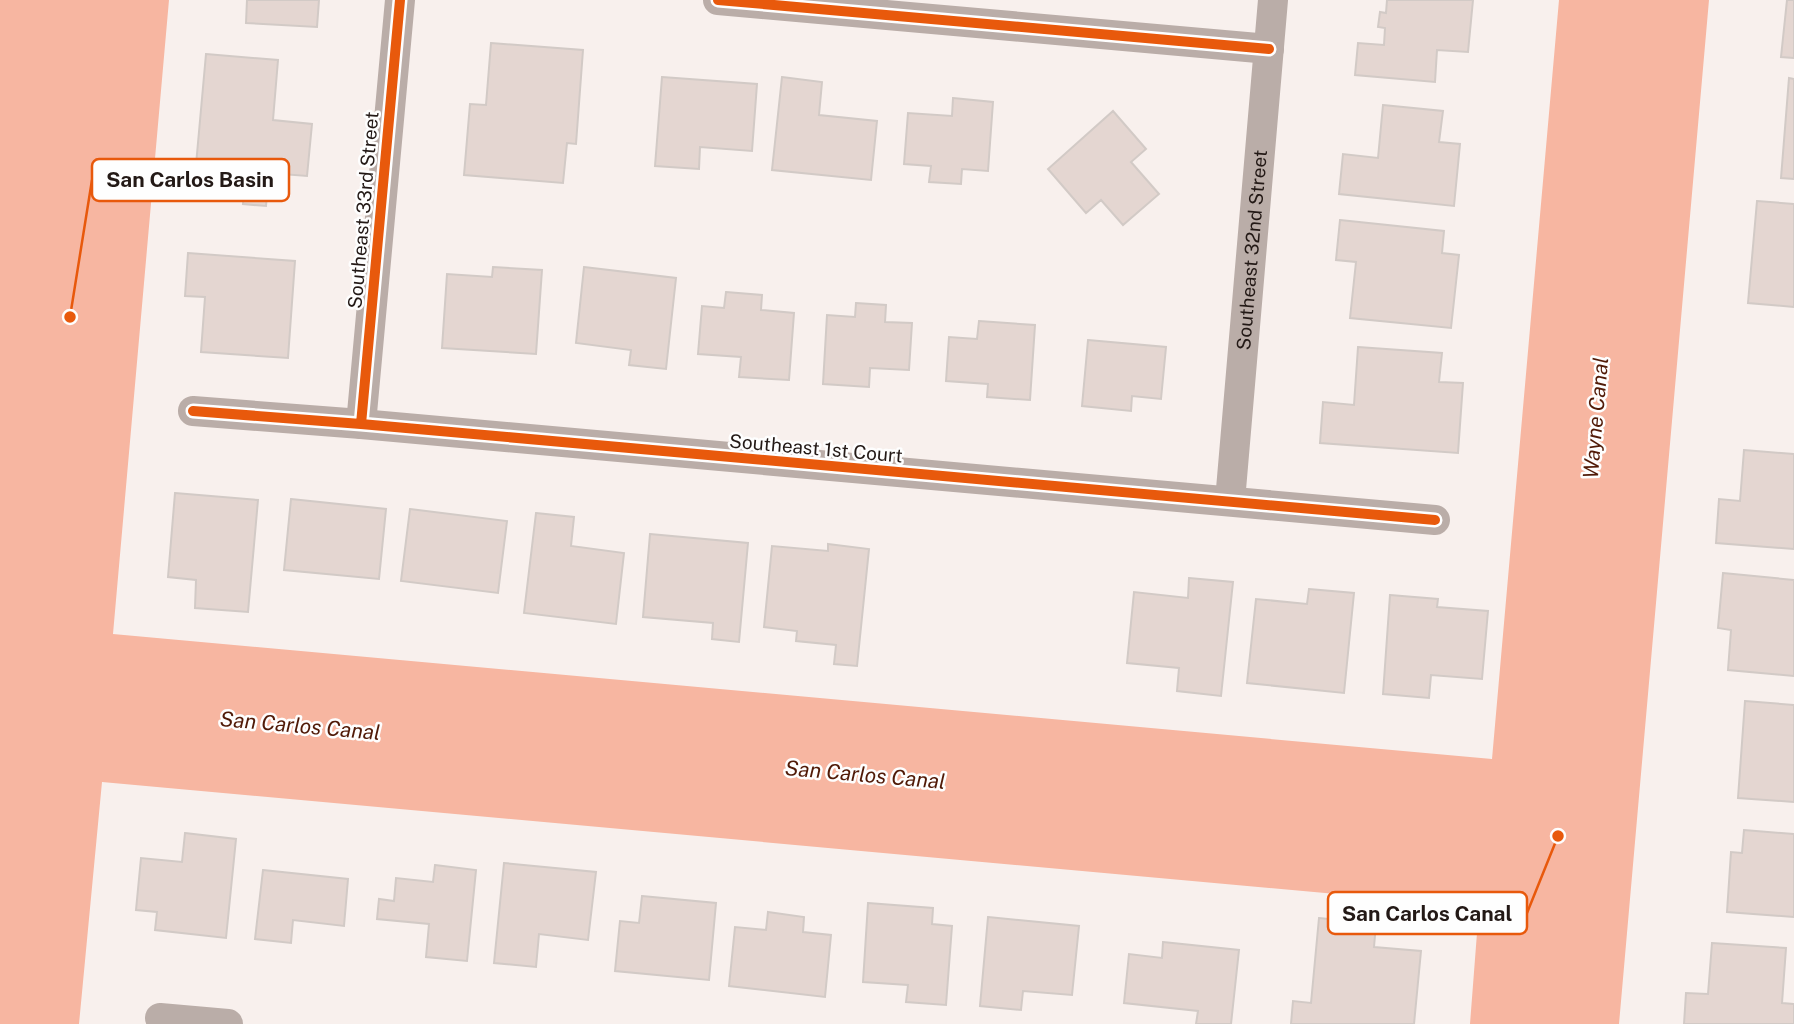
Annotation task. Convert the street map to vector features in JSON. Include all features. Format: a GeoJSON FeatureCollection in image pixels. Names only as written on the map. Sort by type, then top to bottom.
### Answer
{"type":"FeatureCollection","features":[{"type":"Feature","properties":{"kind":"street","name":"Southeast 33rd Street"},"geometry":{"type":"LineString","coordinates":[[361,424],[400,0]]}},
{"type":"Feature","properties":{"kind":"street"},"geometry":{"type":"LineString","coordinates":[[718,0],[1269,49]]}},
{"type":"Feature","properties":{"kind":"street","name":"Southeast 32nd Street"},"geometry":{"type":"LineString","coordinates":[[1230,501],[1273,0]]}},
{"type":"Feature","properties":{"kind":"street","name":"Southeast 1st Court"},"geometry":{"type":"LineString","coordinates":[[194,411],[1434,520]]}},
{"type":"Feature","properties":{"kind":"street"},"geometry":{"type":"LineString","coordinates":[[160,1018],[228,1024]]}},
{"type":"Feature","properties":{"kind":"water","name":"Wayne Canal"},"geometry":{"type":"Polygon","coordinates":[[[0,0],[169,0],[113,634],[1492,759],[1559,0],[1709,0],[1619,1024],[1470,1024],[1479,907],[102,782],[79,1024],[0,1024],[0,0]]]}},
{"type":"Feature","properties":{"kind":"building"},"geometry":{"type":"Polygon","coordinates":[[[247,0],[319,0],[317,27],[246,23],[247,0]]]}},
{"type":"Feature","properties":{"kind":"building"},"geometry":{"type":"Polygon","coordinates":[[[1387,0],[1473,0],[1468,52],[1437,50],[1435,82],[1355,75],[1358,43],[1384,45],[1385,28],[1378,27],[1380,12],[1386,13],[1387,0]]]}},
{"type":"Feature","properties":{"kind":"building"},"geometry":{"type":"Polygon","coordinates":[[[1787,0],[1794,0],[1794,58],[1781,57],[1787,0]]]}},
{"type":"Feature","properties":{"kind":"building"},"geometry":{"type":"Polygon","coordinates":[[[491,43],[583,50],[576,144],[567,143],[563,183],[464,175],[470,104],[486,105],[491,43]]]}},
{"type":"Feature","properties":{"kind":"building"},"geometry":{"type":"Polygon","coordinates":[[[206,54],[278,60],[273,120],[312,124],[307,176],[269,173],[266,206],[243,204],[246,170],[196,165],[206,54]]]}},
{"type":"Feature","properties":{"kind":"building"},"geometry":{"type":"Polygon","coordinates":[[[662,77],[757,84],[752,151],[700,147],[699,169],[655,166],[662,77]]]}},
{"type":"Feature","properties":{"kind":"building"},"geometry":{"type":"Polygon","coordinates":[[[782,77],[822,82],[819,115],[877,121],[871,180],[772,170],[782,77]]]}},
{"type":"Feature","properties":{"kind":"building"},"geometry":{"type":"Polygon","coordinates":[[[1789,78],[1794,79],[1794,179],[1781,178],[1789,78]]]}},
{"type":"Feature","properties":{"kind":"building"},"geometry":{"type":"Polygon","coordinates":[[[953,98],[993,102],[988,171],[962,169],[961,184],[929,182],[931,166],[904,164],[908,113],[952,116],[953,98]]]}},
{"type":"Feature","properties":{"kind":"building"},"geometry":{"type":"Polygon","coordinates":[[[1383,105],[1443,111],[1439,142],[1460,144],[1454,206],[1339,194],[1343,154],[1378,158],[1383,105]]]}},
{"type":"Feature","properties":{"kind":"building"},"geometry":{"type":"Polygon","coordinates":[[[1113,111],[1146,149],[1131,162],[1159,194],[1123,225],[1101,200],[1086,213],[1048,169],[1113,111]]]}},
{"type":"Feature","properties":{"kind":"building"},"geometry":{"type":"Polygon","coordinates":[[[1757,201],[1794,204],[1794,307],[1748,303],[1757,201]]]}},
{"type":"Feature","properties":{"kind":"building"},"geometry":{"type":"Polygon","coordinates":[[[1340,220],[1444,231],[1442,253],[1459,255],[1451,328],[1350,318],[1356,262],[1336,260],[1340,220]]]}},
{"type":"Feature","properties":{"kind":"building"},"geometry":{"type":"Polygon","coordinates":[[[188,253],[295,261],[288,358],[201,352],[205,297],[185,296],[188,253]]]}},
{"type":"Feature","properties":{"kind":"building"},"geometry":{"type":"Polygon","coordinates":[[[493,267],[542,270],[536,354],[442,348],[447,274],[492,277],[493,267]]]}},
{"type":"Feature","properties":{"kind":"building"},"geometry":{"type":"Polygon","coordinates":[[[584,267],[676,278],[666,369],[629,365],[631,350],[576,343],[584,267]]]}},
{"type":"Feature","properties":{"kind":"building"},"geometry":{"type":"Polygon","coordinates":[[[726,292],[762,295],[761,310],[794,313],[789,380],[739,377],[741,357],[698,354],[702,306],[724,308],[726,292]]]}},
{"type":"Feature","properties":{"kind":"building"},"geometry":{"type":"Polygon","coordinates":[[[856,303],[886,305],[885,322],[912,323],[909,370],[870,368],[869,387],[823,384],[827,315],[855,317],[856,303]]]}},
{"type":"Feature","properties":{"kind":"building"},"geometry":{"type":"Polygon","coordinates":[[[979,321],[1035,325],[1030,400],[987,397],[988,384],[946,381],[949,337],[977,339],[979,321]]]}},
{"type":"Feature","properties":{"kind":"building"},"geometry":{"type":"Polygon","coordinates":[[[1088,340],[1166,347],[1161,399],[1132,396],[1131,411],[1082,406],[1088,340]]]}},
{"type":"Feature","properties":{"kind":"building"},"geometry":{"type":"Polygon","coordinates":[[[1358,347],[1442,353],[1439,382],[1463,383],[1458,453],[1320,443],[1323,402],[1354,405],[1358,347]]]}},
{"type":"Feature","properties":{"kind":"building"},"geometry":{"type":"Polygon","coordinates":[[[1744,450],[1794,454],[1794,549],[1716,543],[1719,499],[1740,501],[1744,450]]]}},
{"type":"Feature","properties":{"kind":"building"},"geometry":{"type":"Polygon","coordinates":[[[175,493],[258,500],[248,612],[195,608],[196,580],[168,577],[175,493]]]}},
{"type":"Feature","properties":{"kind":"building"},"geometry":{"type":"Polygon","coordinates":[[[291,499],[386,509],[379,579],[284,570],[291,499]]]}},
{"type":"Feature","properties":{"kind":"building"},"geometry":{"type":"Polygon","coordinates":[[[410,509],[507,521],[498,593],[401,581],[410,509]]]}},
{"type":"Feature","properties":{"kind":"building"},"geometry":{"type":"Polygon","coordinates":[[[536,513],[574,517],[571,546],[624,553],[616,624],[524,613],[536,513]]]}},
{"type":"Feature","properties":{"kind":"building"},"geometry":{"type":"Polygon","coordinates":[[[650,534],[748,543],[739,642],[712,639],[713,623],[643,617],[650,534]]]}},
{"type":"Feature","properties":{"kind":"building"},"geometry":{"type":"Polygon","coordinates":[[[828,544],[869,549],[857,666],[834,664],[836,645],[796,641],[797,631],[764,627],[772,546],[828,551],[828,544]]]}},
{"type":"Feature","properties":{"kind":"building"},"geometry":{"type":"Polygon","coordinates":[[[1723,573],[1794,580],[1794,676],[1728,670],[1731,630],[1718,628],[1723,573]]]}},
{"type":"Feature","properties":{"kind":"building"},"geometry":{"type":"Polygon","coordinates":[[[1189,578],[1233,582],[1221,696],[1177,691],[1179,668],[1127,663],[1134,592],[1188,598],[1189,578]]]}},
{"type":"Feature","properties":{"kind":"building"},"geometry":{"type":"Polygon","coordinates":[[[1309,589],[1354,593],[1344,693],[1247,683],[1256,599],[1307,604],[1309,589]]]}},
{"type":"Feature","properties":{"kind":"building"},"geometry":{"type":"Polygon","coordinates":[[[1390,595],[1438,599],[1437,607],[1488,611],[1482,679],[1431,675],[1429,698],[1383,694],[1390,595]]]}},
{"type":"Feature","properties":{"kind":"building"},"geometry":{"type":"Polygon","coordinates":[[[1745,701],[1794,705],[1794,802],[1738,798],[1745,701]]]}},
{"type":"Feature","properties":{"kind":"building"},"geometry":{"type":"Polygon","coordinates":[[[1744,830],[1794,834],[1794,917],[1727,912],[1731,852],[1742,853],[1744,830]]]}},
{"type":"Feature","properties":{"kind":"building"},"geometry":{"type":"Polygon","coordinates":[[[185,833],[236,839],[226,938],[155,930],[157,912],[136,910],[141,858],[182,862],[185,833]]]}},
{"type":"Feature","properties":{"kind":"building"},"geometry":{"type":"Polygon","coordinates":[[[504,863],[596,872],[588,940],[539,934],[536,967],[494,963],[504,863]]]}},
{"type":"Feature","properties":{"kind":"building"},"geometry":{"type":"Polygon","coordinates":[[[435,865],[476,870],[467,961],[426,957],[429,924],[377,919],[379,899],[394,901],[396,878],[433,882],[435,865]]]}},
{"type":"Feature","properties":{"kind":"building"},"geometry":{"type":"Polygon","coordinates":[[[263,870],[348,879],[344,926],[293,920],[291,943],[255,939],[263,870]]]}},
{"type":"Feature","properties":{"kind":"building"},"geometry":{"type":"Polygon","coordinates":[[[642,896],[716,903],[709,980],[615,971],[620,921],[639,923],[642,896]]]}},
{"type":"Feature","properties":{"kind":"building"},"geometry":{"type":"Polygon","coordinates":[[[868,903],[933,908],[932,924],[952,926],[946,1005],[906,1002],[908,985],[863,982],[868,903]]]}},
{"type":"Feature","properties":{"kind":"building"},"geometry":{"type":"Polygon","coordinates":[[[768,912],[804,917],[803,932],[831,935],[825,997],[729,986],[735,927],[766,930],[768,912]]]}},
{"type":"Feature","properties":{"kind":"building"},"geometry":{"type":"Polygon","coordinates":[[[988,917],[1079,926],[1072,995],[1023,991],[1021,1010],[980,1006],[988,917]]]}},
{"type":"Feature","properties":{"kind":"building"},"geometry":{"type":"Polygon","coordinates":[[[1319,918],[1376,924],[1374,947],[1421,951],[1414,1024],[1291,1024],[1293,1001],[1311,1003],[1319,918]]]}},
{"type":"Feature","properties":{"kind":"building"},"geometry":{"type":"Polygon","coordinates":[[[1163,942],[1239,950],[1231,1024],[1196,1024],[1198,1011],[1124,1003],[1129,954],[1162,958],[1163,942]]]}},
{"type":"Feature","properties":{"kind":"building"},"geometry":{"type":"Polygon","coordinates":[[[1712,943],[1786,948],[1782,1003],[1794,1004],[1794,1024],[1684,1024],[1686,993],[1708,994],[1712,943]]]}},
{"type":"Feature","properties":{"kind":"cycle path"},"geometry":{"type":"LineString","coordinates":[[361,424],[400,0]]}},
{"type":"Feature","properties":{"kind":"cycle path"},"geometry":{"type":"LineString","coordinates":[[718,0],[1269,49]]}},
{"type":"Feature","properties":{"kind":"cycle path"},"geometry":{"type":"LineString","coordinates":[[193,411],[1435,520]]}},
{"type":"Feature","properties":{"kind":"place","name":"San Carlos Basin"},"geometry":{"type":"Point","coordinates":[70,317]}},
{"type":"Feature","properties":{"kind":"place","name":"San Carlos Canal"},"geometry":{"type":"Point","coordinates":[1558,836]}}]}
